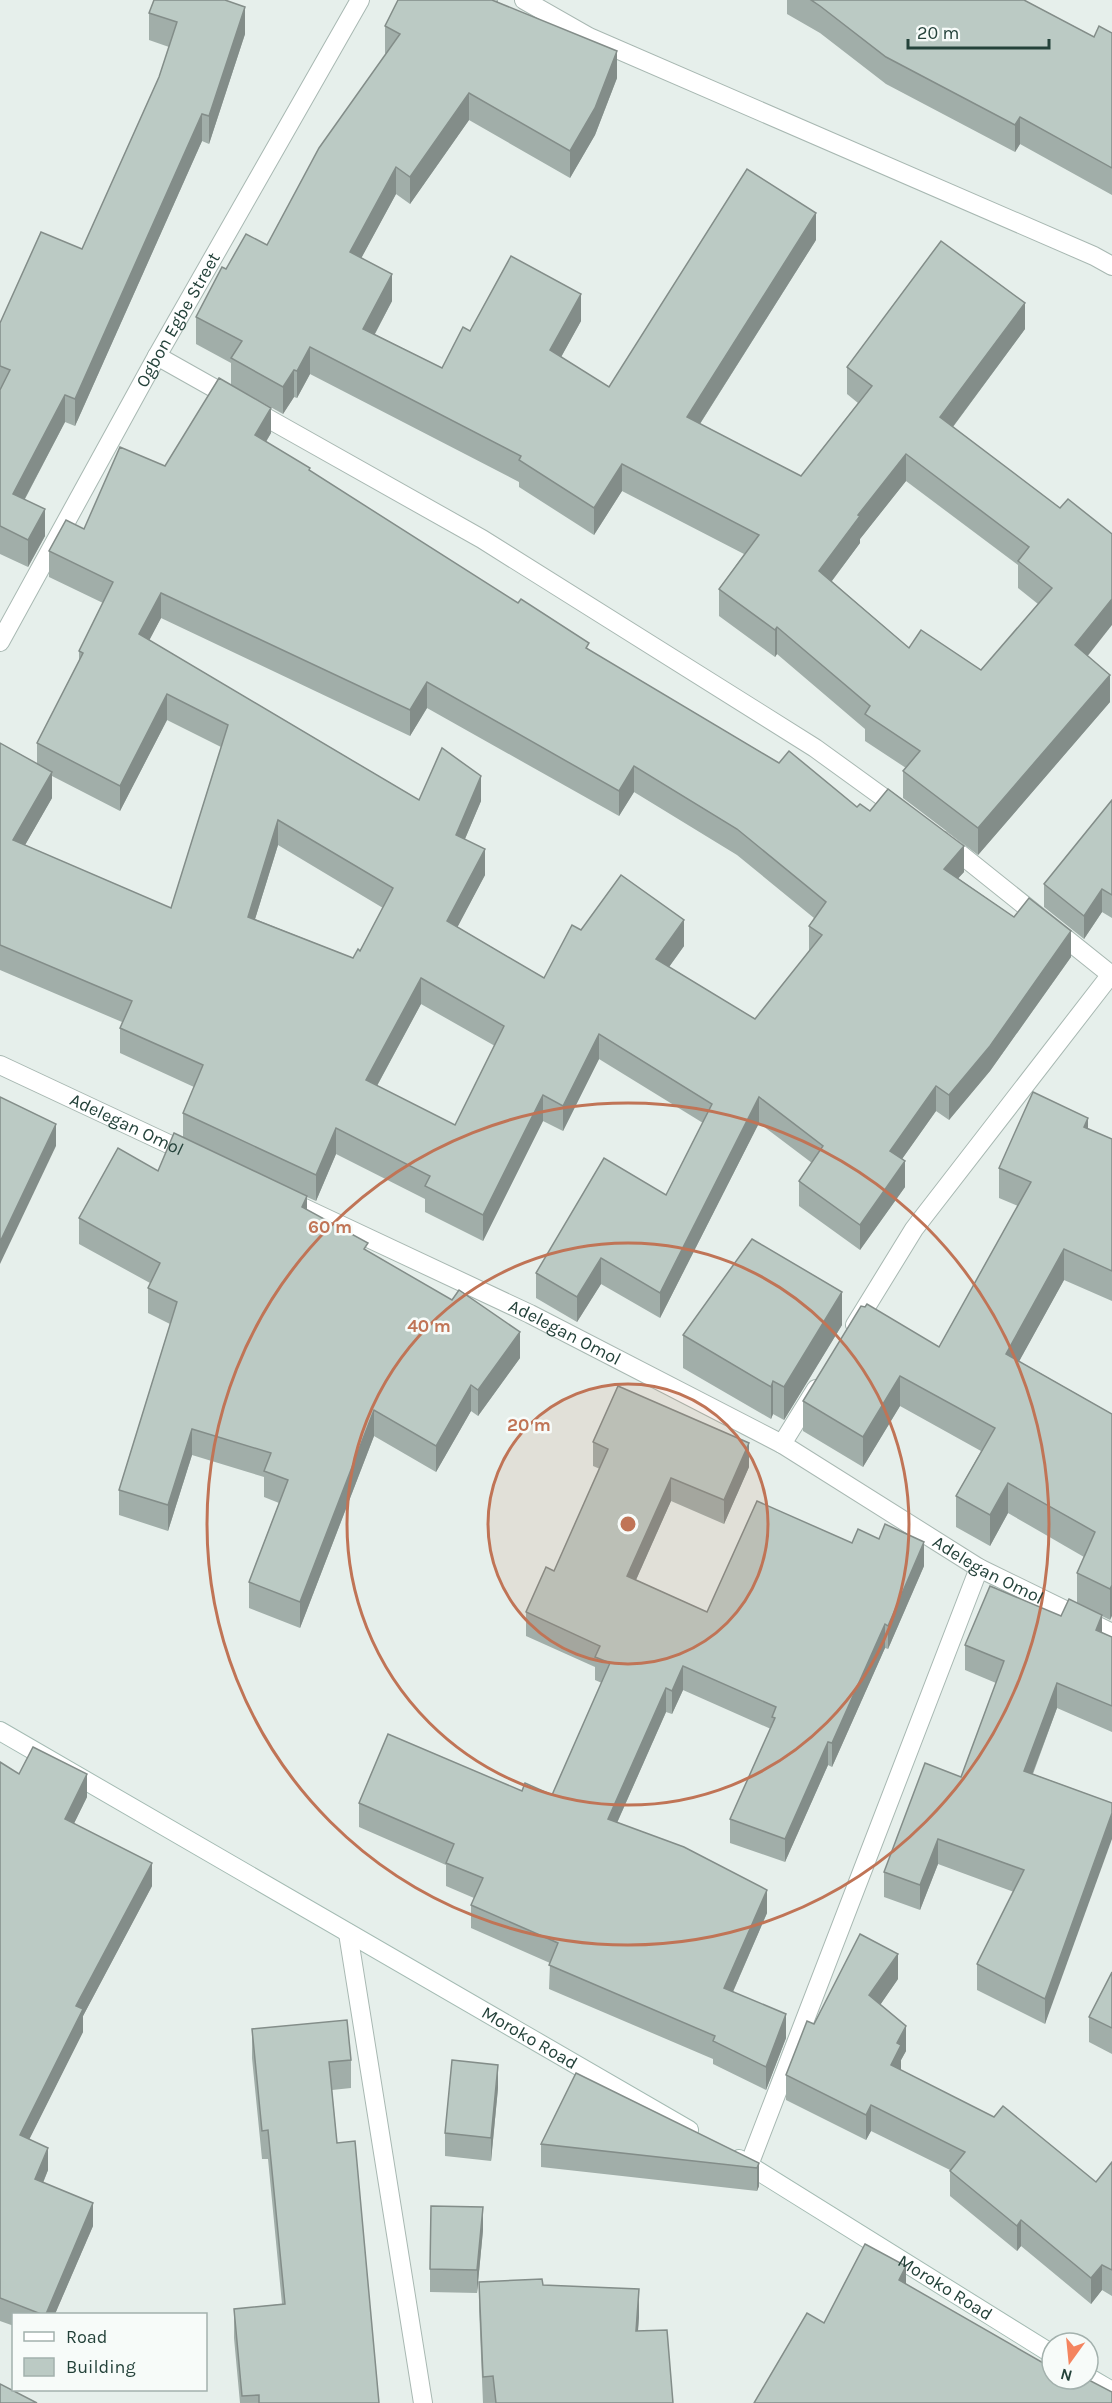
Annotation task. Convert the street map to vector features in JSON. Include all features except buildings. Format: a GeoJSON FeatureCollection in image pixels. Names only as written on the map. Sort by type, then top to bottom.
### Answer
{"type":"FeatureCollection","features":[{"type":"Feature","properties":{"kind":"street","name":"Ogbon Egbe Street"},"geometry":{"type":"LineString","coordinates":[[0,642],[157,356],[360,0]]}},
{"type":"Feature","properties":{"kind":"street"},"geometry":{"type":"LineString","coordinates":[[524,0],[589,37],[1094,256],[1112,266]]}},
{"type":"Feature","properties":{"kind":"street"},"geometry":{"type":"LineString","coordinates":[[157,356],[482,539],[815,748],[923,826],[1111,973],[914,1229],[845,1342]]}},
{"type":"Feature","properties":{"kind":"street","name":"Adelegan Omol"},"geometry":{"type":"LineString","coordinates":[[0,1065],[206,1162]]}},
{"type":"Feature","properties":{"kind":"street","name":"Adelegan Omol"},"geometry":{"type":"LineString","coordinates":[[271,1192],[530,1314],[782,1444],[979,1568],[1112,1633]]}},
{"type":"Feature","properties":{"kind":"street"},"geometry":{"type":"LineString","coordinates":[[782,1444],[826,1372]]}},
{"type":"Feature","properties":{"kind":"street"},"geometry":{"type":"LineString","coordinates":[[749,2165],[979,1568]]}},
{"type":"Feature","properties":{"kind":"street","name":"Moroko Road"},"geometry":{"type":"LineString","coordinates":[[0,1731],[708,2142]]}},
{"type":"Feature","properties":{"kind":"street"},"geometry":{"type":"LineString","coordinates":[[348,1933],[423,2403]]}},
{"type":"Feature","properties":{"kind":"street","name":"Moroko Road"},"geometry":{"type":"LineString","coordinates":[[729,2153],[1040,2347]]}}]}
